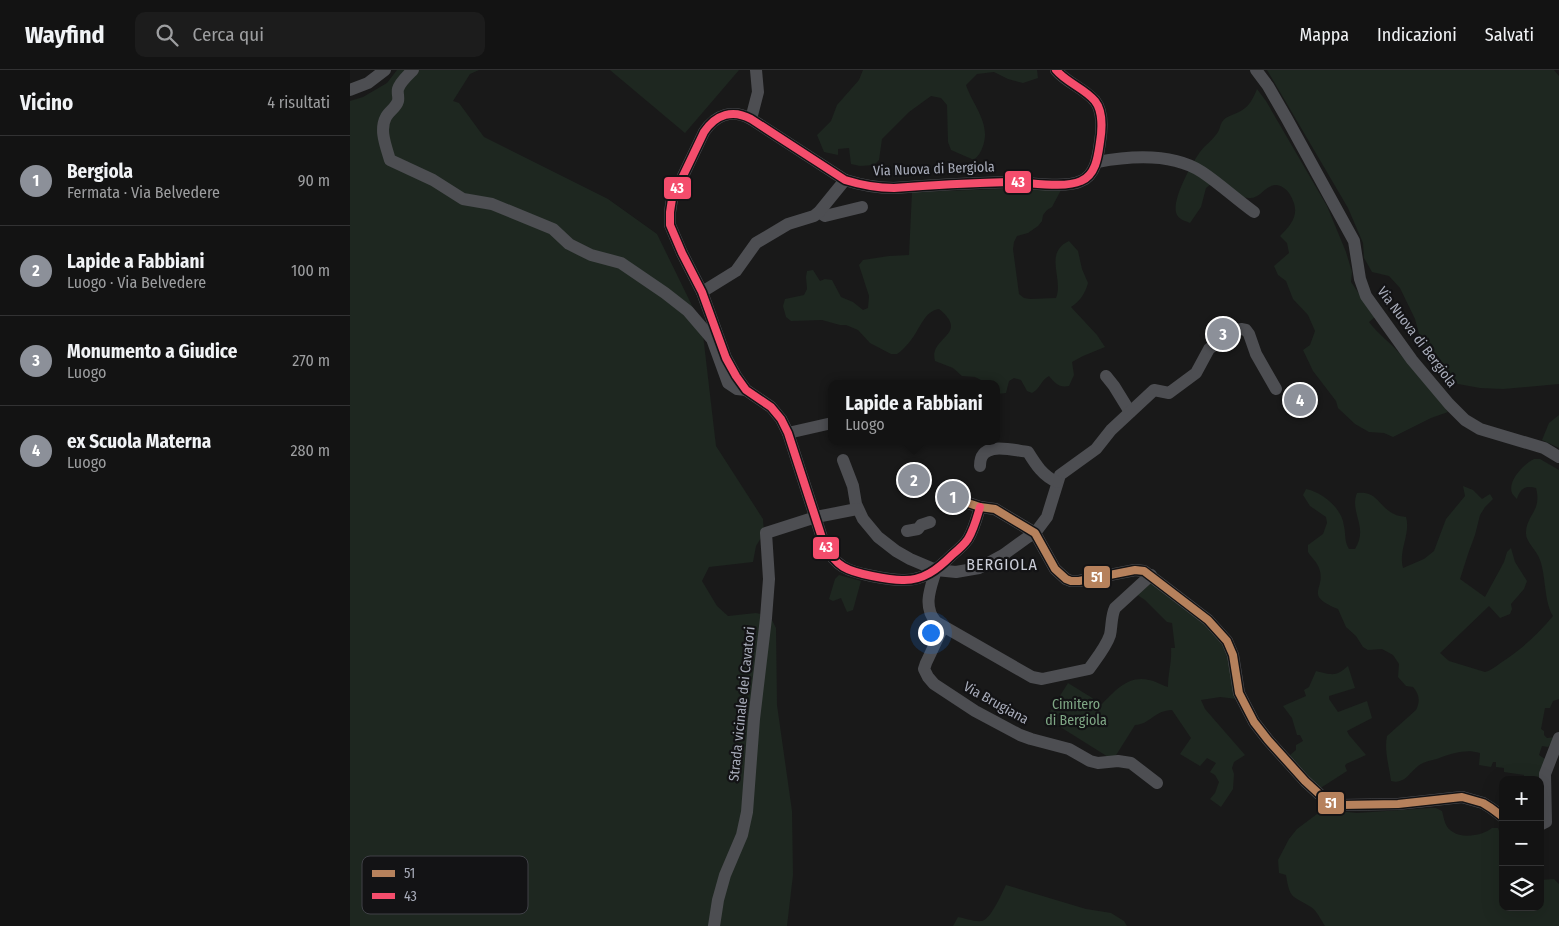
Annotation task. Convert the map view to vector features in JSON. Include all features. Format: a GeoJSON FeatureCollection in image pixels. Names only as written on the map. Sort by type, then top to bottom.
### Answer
{"type":"FeatureCollection","features":[{"type":"Feature","properties":{"kind":"street"},"geometry":{"type":"LineString","coordinates":[[350,90],[368,83],[385,70]]}},
{"type":"Feature","properties":{"kind":"street"},"geometry":{"type":"LineString","coordinates":[[413,70],[399,85],[398,100],[387,116],[383,126],[384,140],[390,160],[433,180],[462,199],[492,204],[553,229],[576,248],[621,264],[665,292],[688,311],[712,339],[728,383],[737,389],[746,390]]}},
{"type":"Feature","properties":{"kind":"street"},"geometry":{"type":"LineString","coordinates":[[751,119],[758,92],[756,70]]}},
{"type":"Feature","properties":{"kind":"street","name":"Via Nuova di Bergiola"},"geometry":{"type":"LineString","coordinates":[[702,292],[670,225],[670,212],[672,199],[704,132],[716,118],[725,114],[743,115],[844,180],[861,185],[879,188],[1010,182],[1068,184],[1082,181],[1091,173],[1096,162],[1101,134],[1099,111],[1095,102],[1056,70]]}},
{"type":"Feature","properties":{"kind":"street","name":"Via Nuova di Bergiola"},"geometry":{"type":"LineString","coordinates":[[1256,70],[1268,86],[1287,119],[1354,241],[1360,279],[1366,296],[1412,360],[1448,404],[1465,420],[1480,429],[1544,448],[1559,457]]}},
{"type":"Feature","properties":{"kind":"street"},"geometry":{"type":"LineString","coordinates":[[1096,162],[1120,158],[1150,157],[1186,164],[1201,171],[1254,212]]}},
{"type":"Feature","properties":{"kind":"street"},"geometry":{"type":"LineString","coordinates":[[844,180],[814,216],[788,224],[756,243],[736,271],[702,292],[726,358],[746,390],[771,407],[781,419],[788,433],[824,544],[838,564],[850,571],[888,579],[915,579],[936,570],[968,538],[980,507]]}},
{"type":"Feature","properties":{"kind":"street"},"geometry":{"type":"LineString","coordinates":[[819,212],[826,216],[862,207]]}},
{"type":"Feature","properties":{"kind":"street"},"geometry":{"type":"LineString","coordinates":[[843,460],[853,486],[858,509],[870,529],[896,551],[910,559],[936,570],[956,572],[979,568],[1003,556],[1028,536],[1035,533],[1048,517],[1060,475],[1096,449],[1111,430],[1154,390],[1169,392],[1190,378],[1196,373],[1209,349],[1232,332],[1241,329],[1246,330],[1256,354],[1276,389]]}},
{"type":"Feature","properties":{"kind":"street"},"geometry":{"type":"LineString","coordinates":[[1106,376],[1130,412]]}},
{"type":"Feature","properties":{"kind":"street"},"geometry":{"type":"LineString","coordinates":[[788,433],[828,424]]}},
{"type":"Feature","properties":{"kind":"street"},"geometry":{"type":"LineString","coordinates":[[980,466],[980,459],[984,453],[991,449],[1028,452],[1041,472],[1049,479],[1057,482]]}},
{"type":"Feature","properties":{"kind":"street"},"geometry":{"type":"LineString","coordinates":[[953,498],[980,507],[995,509],[1035,533],[1055,569],[1066,579],[1079,582],[1135,570],[1144,571],[1208,620],[1227,641],[1232,655],[1239,693],[1254,722],[1268,740],[1329,803],[1342,805],[1398,804],[1462,797],[1483,803],[1499,814]]}},
{"type":"Feature","properties":{"kind":"street"},"geometry":{"type":"LineString","coordinates":[[816,517],[858,509]]}},
{"type":"Feature","properties":{"kind":"street","name":"Strada vicinale dei Cavatori"},"geometry":{"type":"LineString","coordinates":[[714,926],[718,900],[725,875],[742,836],[747,812],[754,719],[766,618],[768,579],[766,532],[816,517]]}},
{"type":"Feature","properties":{"kind":"street"},"geometry":{"type":"LineString","coordinates":[[907,531],[918,529],[921,525],[930,522]]}},
{"type":"Feature","properties":{"kind":"street"},"geometry":{"type":"LineString","coordinates":[[936,570],[928,606],[932,618],[943,627],[1036,678],[1042,679],[1090,669],[1109,638],[1112,626],[1112,613],[1115,608],[1150,576]]}},
{"type":"Feature","properties":{"kind":"street","name":"Via Brugiana"},"geometry":{"type":"LineString","coordinates":[[943,627],[924,669],[934,684],[975,711],[1020,735],[1069,749],[1090,761],[1098,763],[1118,761],[1131,763],[1158,783]]}},
{"type":"Feature","properties":{"kind":"street"},"geometry":{"type":"LineString","coordinates":[[1544,823],[1546,822],[1545,774],[1559,738]]}},
{"type":"Feature","properties":{"kind":"green space"},"geometry":{"type":"Polygon","coordinates":[[[397,70],[479,70],[470,74],[453,101],[459,103],[484,137],[608,199],[657,234],[702,326],[716,446],[763,519],[764,533],[756,546],[753,562],[709,567],[702,581],[717,606],[728,616],[756,613],[770,616],[776,628],[777,705],[792,811],[793,875],[787,926],[350,926],[350,101],[363,97],[387,83],[397,70]]]}},
{"type":"Feature","properties":{"kind":"green space"},"geometry":{"type":"Polygon","coordinates":[[[610,70],[739,70],[685,133],[610,70]]]}},
{"type":"Feature","properties":{"kind":"green space"},"geometry":{"type":"Polygon","coordinates":[[[863,70],[1037,70],[1038,78],[1023,83],[1008,79],[994,72],[977,74],[966,85],[985,130],[983,146],[974,160],[951,150],[948,142],[947,105],[941,98],[931,96],[909,112],[882,139],[879,160],[874,165],[860,166],[851,164],[849,148],[838,149],[838,155],[824,152],[817,135],[831,121],[837,105],[859,80],[863,70]]]}},
{"type":"Feature","properties":{"kind":"green space"},"geometry":{"type":"Polygon","coordinates":[[[1267,70],[1554,70],[1559,76],[1559,384],[1503,389],[1480,388],[1458,384],[1432,361],[1423,348],[1415,319],[1400,288],[1389,276],[1372,272],[1364,258],[1363,243],[1348,208],[1267,70]]]}},
{"type":"Feature","properties":{"kind":"green space"},"geometry":{"type":"Polygon","coordinates":[[[1257,89],[1266,101],[1327,206],[1346,252],[1352,272],[1351,282],[1375,317],[1369,322],[1407,362],[1448,412],[1431,418],[1393,437],[1384,433],[1369,432],[1355,424],[1338,408],[1336,401],[1313,371],[1303,350],[1310,345],[1315,331],[1308,315],[1293,299],[1286,281],[1278,275],[1274,266],[1289,253],[1287,243],[1280,236],[1292,221],[1295,211],[1293,200],[1283,188],[1278,185],[1272,186],[1253,198],[1245,198],[1215,181],[1206,188],[1201,207],[1190,223],[1177,215],[1176,209],[1179,192],[1196,157],[1219,131],[1221,123],[1245,108],[1257,89]]]}},
{"type":"Feature","properties":{"kind":"green space"},"geometry":{"type":"Polygon","coordinates":[[[1036,188],[1061,190],[1052,207],[1043,215],[1042,221],[1038,226],[1028,233],[1017,236],[1013,249],[1019,294],[1024,298],[1030,299],[1056,298],[1058,291],[1057,252],[1061,246],[1069,241],[1078,251],[1082,269],[1088,283],[1082,297],[1071,307],[1097,335],[1105,347],[1072,362],[1074,375],[1069,386],[1060,386],[1049,376],[1032,393],[1027,391],[1021,380],[1014,378],[1009,381],[1006,393],[1000,394],[1000,380],[981,380],[975,377],[962,376],[953,368],[935,361],[934,353],[937,346],[950,331],[951,325],[948,318],[939,309],[934,310],[926,317],[911,340],[897,354],[891,354],[870,343],[858,330],[846,325],[822,320],[791,321],[786,317],[783,306],[785,299],[804,295],[807,289],[807,271],[813,270],[820,281],[825,279],[832,280],[841,297],[853,302],[863,310],[868,308],[869,296],[859,265],[863,260],[909,255],[912,192],[1036,188]]]}},
{"type":"Feature","properties":{"kind":"green space"},"geometry":{"type":"Polygon","coordinates":[[[1559,415],[1559,448],[1542,440],[1549,423],[1559,415]]]}},
{"type":"Feature","properties":{"kind":"green space"},"geometry":{"type":"Polygon","coordinates":[[[1534,459],[1540,459],[1559,470],[1559,699],[1553,701],[1550,708],[1545,708],[1541,729],[1547,738],[1556,737],[1548,747],[1542,746],[1539,755],[1545,759],[1541,776],[1524,776],[1504,772],[1504,768],[1496,767],[1496,762],[1493,762],[1491,767],[1479,765],[1480,753],[1465,751],[1425,762],[1405,779],[1396,782],[1391,781],[1386,752],[1387,736],[1416,710],[1419,701],[1418,696],[1413,687],[1406,686],[1398,677],[1399,664],[1393,655],[1382,649],[1368,650],[1363,647],[1356,636],[1346,627],[1338,609],[1327,604],[1318,595],[1321,575],[1318,566],[1308,552],[1308,545],[1323,534],[1327,523],[1326,517],[1310,506],[1303,495],[1306,489],[1312,491],[1325,497],[1335,507],[1342,519],[1349,549],[1355,549],[1360,534],[1355,507],[1357,493],[1374,496],[1389,511],[1406,517],[1407,529],[1402,555],[1403,568],[1424,559],[1434,551],[1446,519],[1465,496],[1463,486],[1473,490],[1482,499],[1490,494],[1493,499],[1480,515],[1460,579],[1485,597],[1504,562],[1507,552],[1511,548],[1515,562],[1527,581],[1524,589],[1511,604],[1510,614],[1500,618],[1489,606],[1440,653],[1449,661],[1485,672],[1494,668],[1523,646],[1553,616],[1548,604],[1540,560],[1526,536],[1527,526],[1536,507],[1536,488],[1529,487],[1524,489],[1517,499],[1512,494],[1511,488],[1514,478],[1526,464],[1534,459]]]}},
{"type":"Feature","properties":{"kind":"green space"},"geometry":{"type":"Polygon","coordinates":[[[839,575],[861,581],[853,610],[847,612],[841,598],[833,601],[829,599],[835,579],[839,575]]]}},
{"type":"Feature","properties":{"kind":"green space","name":"Cimitero di Bergiola"},"geometry":{"type":"Polygon","coordinates":[[[1152,580],[1211,626],[1229,656],[1237,699],[1220,697],[1201,700],[1205,709],[1245,755],[1234,762],[1232,768],[1234,774],[1233,789],[1221,807],[1210,799],[1215,793],[1219,782],[1215,775],[1210,772],[1216,763],[1207,758],[1200,766],[1180,754],[1191,738],[1172,710],[1161,712],[1144,723],[1135,725],[1113,760],[1046,718],[1068,683],[1102,704],[1122,685],[1135,680],[1152,681],[1168,687],[1171,648],[1175,648],[1172,623],[1167,622],[1145,600],[1136,594],[1152,580]]]}},
{"type":"Feature","properties":{"kind":"green space"},"geometry":{"type":"Polygon","coordinates":[[[1348,666],[1355,688],[1329,696],[1329,699],[1338,712],[1367,701],[1372,718],[1347,731],[1366,755],[1346,764],[1347,771],[1319,789],[1289,756],[1296,750],[1296,745],[1303,741],[1300,735],[1297,735],[1292,718],[1283,706],[1306,696],[1304,690],[1309,687],[1316,671],[1334,674],[1348,666]]]}},
{"type":"Feature","properties":{"kind":"green space"},"geometry":{"type":"Polygon","coordinates":[[[1436,808],[1442,811],[1444,820],[1450,830],[1457,834],[1473,835],[1484,833],[1492,828],[1498,828],[1499,911],[1544,911],[1544,880],[1554,879],[1559,884],[1559,926],[1325,926],[1313,909],[1293,896],[1289,889],[1286,875],[1279,873],[1278,860],[1289,839],[1297,829],[1317,814],[1327,810],[1357,813],[1436,808]]]}},
{"type":"Feature","properties":{"kind":"green space"},"geometry":{"type":"Polygon","coordinates":[[[1006,885],[1086,909],[1111,913],[1124,921],[1127,926],[953,926],[958,917],[982,921],[989,916],[1006,885]]]}},
{"type":"Feature","properties":{"kind":"transit line","name":"43"},"geometry":{"type":"LineString","coordinates":[[980,507],[974,527],[966,541],[941,565],[923,576],[910,580],[887,579],[849,570],[838,563],[828,552],[824,544],[788,433],[781,419],[771,407],[746,390],[726,358],[702,292],[670,225],[672,199],[704,132],[719,117],[731,114],[738,114],[751,119],[845,180],[863,185],[894,188],[1009,182],[1065,185],[1081,181],[1093,170],[1097,159],[1101,132],[1101,115],[1098,105],[1091,96],[1056,70]]}},
{"type":"Feature","properties":{"kind":"transit line","name":"51"},"geometry":{"type":"LineString","coordinates":[[953,498],[980,507],[995,509],[1035,533],[1055,569],[1066,579],[1079,581],[1135,570],[1144,571],[1208,620],[1227,641],[1233,655],[1239,693],[1254,722],[1305,781],[1329,803],[1341,805],[1398,804],[1462,797],[1483,803],[1499,814]]}},
{"type":"Feature","properties":{"kind":"place","name":"Monumento a Giudice"},"geometry":{"type":"Point","coordinates":[1223,334]}},
{"type":"Feature","properties":{"kind":"place","name":"ex Scuola Materna"},"geometry":{"type":"Point","coordinates":[1300,400]}},
{"type":"Feature","properties":{"kind":"place","name":"Lapide a Fabbiani"},"geometry":{"type":"Point","coordinates":[914,480]}},
{"type":"Feature","properties":{"kind":"place","name":"Bergiola"},"geometry":{"type":"Point","coordinates":[953,497]}},
{"type":"Feature","properties":{"kind":"district","name":"BERGIOLA"},"geometry":{"type":"Point","coordinates":[1002,564]}}]}
